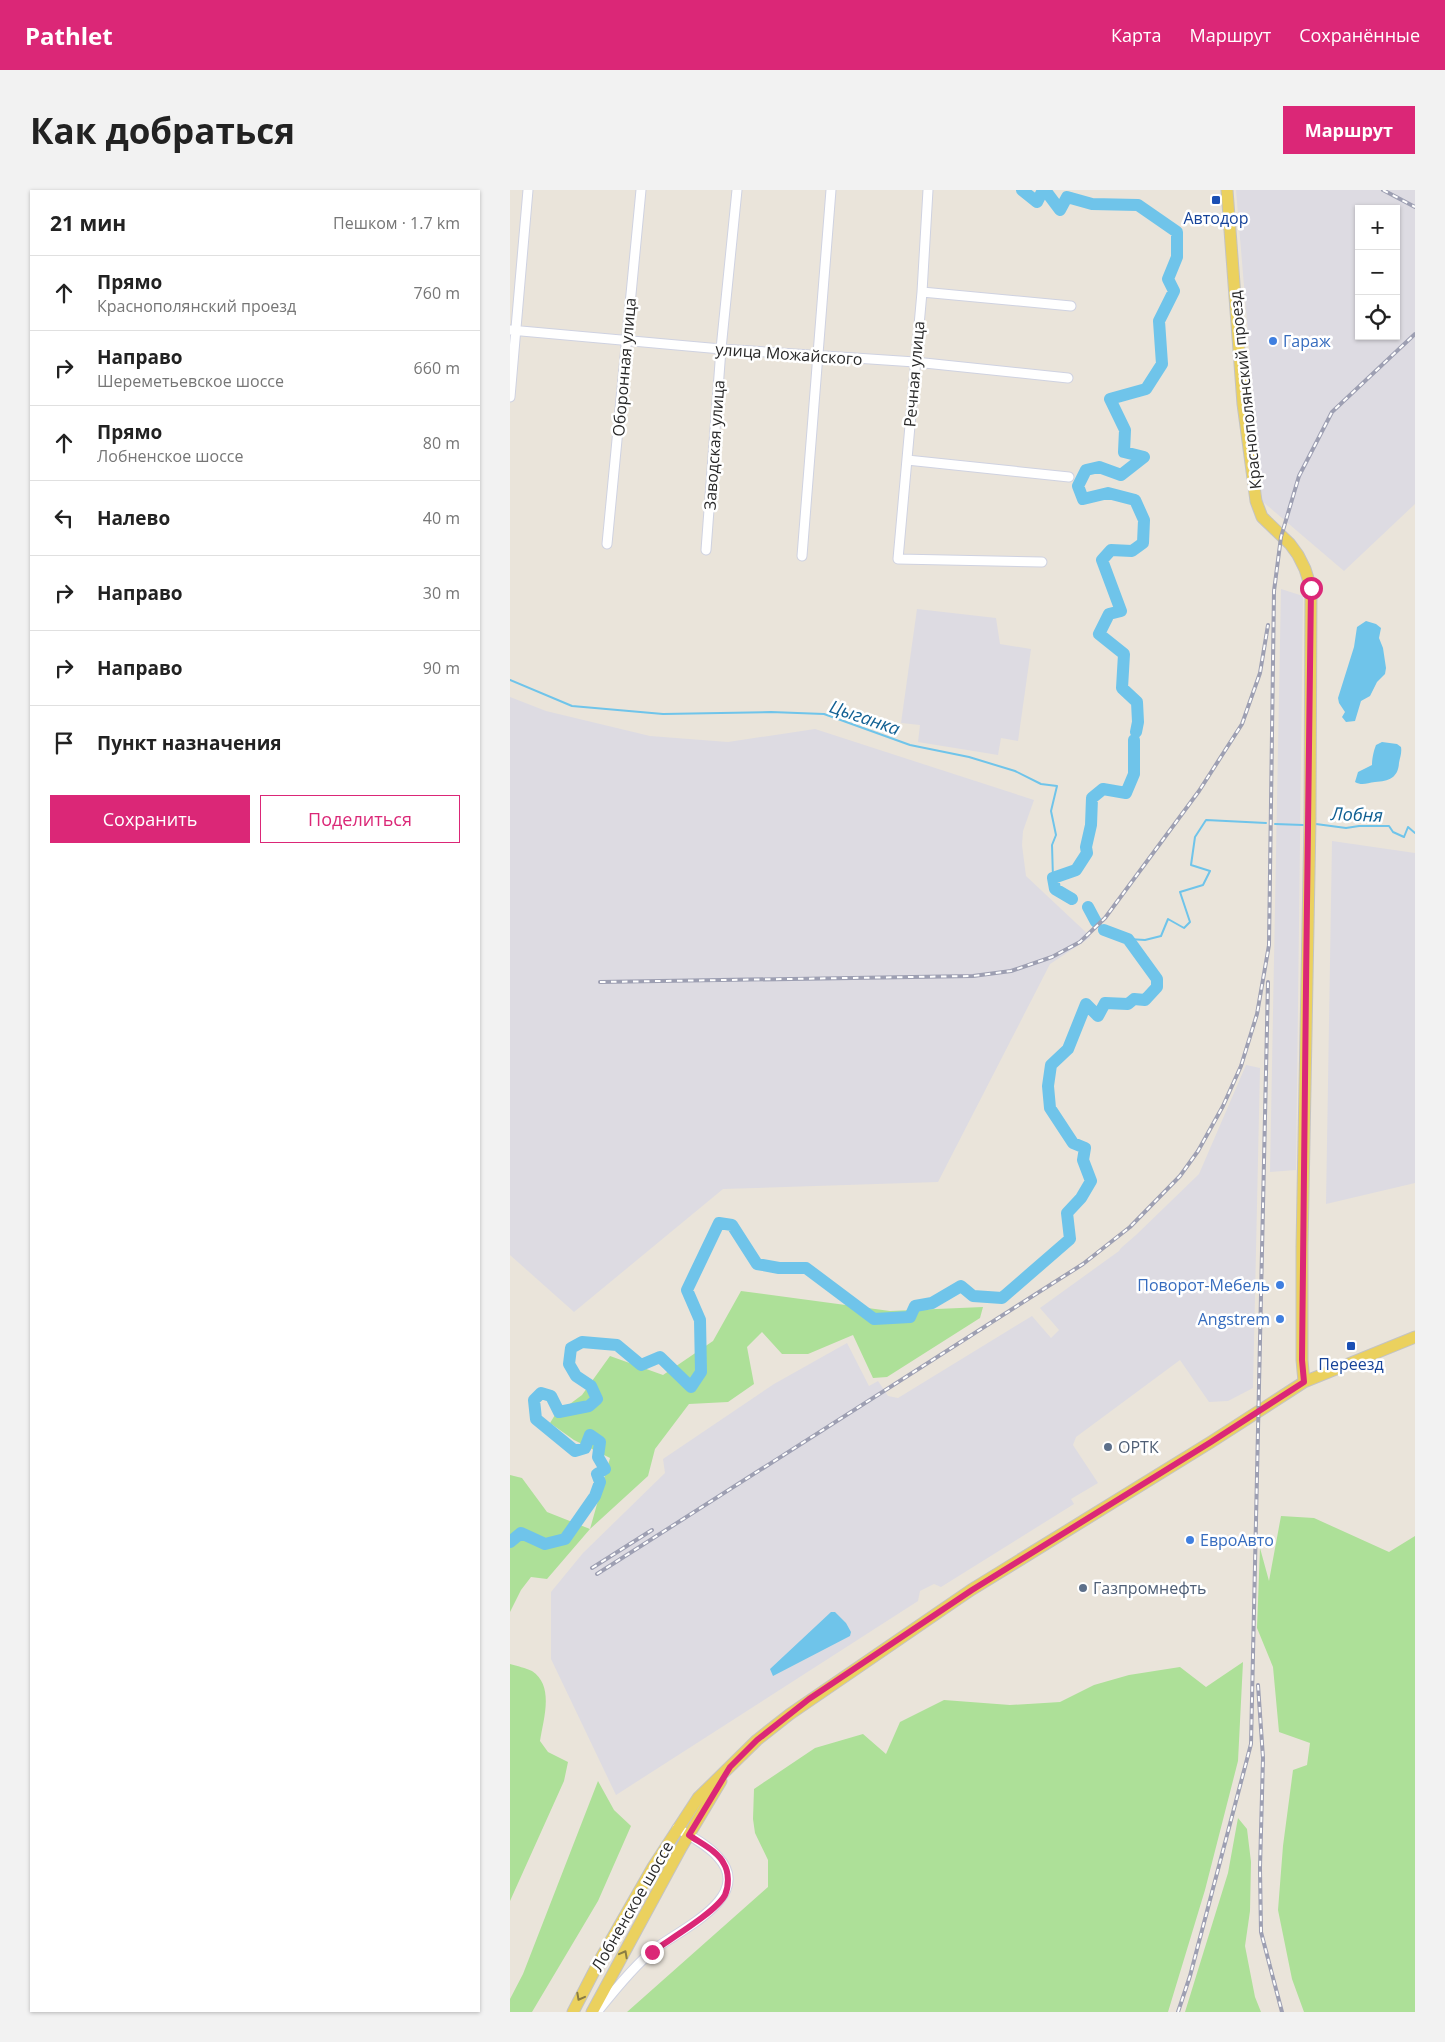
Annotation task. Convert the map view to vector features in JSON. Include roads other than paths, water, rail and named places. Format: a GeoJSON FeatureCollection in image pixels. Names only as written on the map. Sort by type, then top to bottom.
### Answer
{"type":"FeatureCollection","features":[{"type":"Feature","properties":{"kind":"main road","name":"Краснополянский проезд"},"geometry":{"type":"LineString","coordinates":[[1227,190],[1243,404],[1256,501],[1262,517],[1290,544],[1298,556],[1305,568],[1311,588],[1310,820],[1302,1213],[1302,1360],[1304,1382]]}},
{"type":"Feature","properties":{"kind":"main road"},"geometry":{"type":"LineString","coordinates":[[730,1767],[757,1740],[816,1694],[972,1590],[1304,1382],[1415,1337]]}},
{"type":"Feature","properties":{"kind":"main road","name":"Лобненское шоссе"},"geometry":{"type":"LineString","coordinates":[[572,2012],[601,1958],[677,1828],[698,1798],[730,1767]]}},
{"type":"Feature","properties":{"kind":"main road","name":"Лобненское шоссе"},"geometry":{"type":"LineString","coordinates":[[592,2012],[689,1835],[730,1767]]}},
{"type":"Feature","properties":{"kind":"street"},"geometry":{"type":"LineString","coordinates":[[510,397],[513,330],[528,190]]}},
{"type":"Feature","properties":{"kind":"street","name":"Оборонная улица"},"geometry":{"type":"LineString","coordinates":[[607,544],[641,190]]}},
{"type":"Feature","properties":{"kind":"street","name":"Заводская улица"},"geometry":{"type":"LineString","coordinates":[[706,550],[721,349],[736,190]]}},
{"type":"Feature","properties":{"kind":"street"},"geometry":{"type":"LineString","coordinates":[[802,556],[831,190]]}},
{"type":"Feature","properties":{"kind":"street","name":"Речная улица"},"geometry":{"type":"LineString","coordinates":[[928,190],[922,292],[898,559],[1042,562]]}},
{"type":"Feature","properties":{"kind":"street"},"geometry":{"type":"LineString","coordinates":[[922,292],[1071,306]]}},
{"type":"Feature","properties":{"kind":"street","name":"улица Можайского"},"geometry":{"type":"LineString","coordinates":[[513,330],[721,349],[915,362],[1068,378]]}},
{"type":"Feature","properties":{"kind":"street"},"geometry":{"type":"LineString","coordinates":[[907,460],[1069,477]]}},
{"type":"Feature","properties":{"kind":"street"},"geometry":{"type":"LineString","coordinates":[[597,2012],[630,1973],[652,1952],[716,1906],[725,1895],[727,1874],[724,1864],[717,1855],[677,1828]]}},
{"type":"Feature","properties":{"kind":"water"},"geometry":{"type":"Polygon","coordinates":[[[1366,621],[1376,624],[1381,628],[1379,638],[1383,648],[1385,674],[1377,682],[1370,696],[1361,701],[1355,721],[1346,722],[1342,717],[1345,712],[1338,698],[1354,647],[1357,627],[1366,621]]]}},
{"type":"Feature","properties":{"kind":"water"},"geometry":{"type":"Polygon","coordinates":[[[1382,742],[1397,744],[1401,747],[1395,775],[1388,780],[1380,782],[1362,784],[1355,782],[1358,772],[1372,765],[1376,745],[1382,742]]]}},
{"type":"Feature","properties":{"kind":"water"},"geometry":{"type":"Polygon","coordinates":[[[831,1612],[835,1612],[846,1623],[851,1632],[850,1636],[773,1676],[770,1669],[831,1612]]]}},
{"type":"Feature","properties":{"kind":"waterway"},"geometry":{"type":"LineString","coordinates":[[1022,190],[1037,202],[1043,190]]}},
{"type":"Feature","properties":{"kind":"waterway"},"geometry":{"type":"LineString","coordinates":[[1045,190],[1060,210],[1067,197],[1092,204],[1138,205],[1177,232],[1177,257],[1168,279],[1174,291],[1159,321],[1162,364],[1146,389],[1110,399],[1125,430],[1124,452],[1144,457],[1121,475],[1099,467],[1086,470],[1078,486],[1083,499],[1108,493],[1135,500],[1144,520],[1143,543],[1132,551],[1111,550],[1102,560],[1121,611],[1109,614],[1099,634],[1124,654],[1122,688],[1137,702],[1138,722],[1136,732]]}},
{"type":"Feature","properties":{"kind":"waterway","name":"Цыганка"},"geometry":{"type":"LineString","coordinates":[[510,680],[572,706],[663,714],[771,712],[824,714],[910,745],[969,757],[1015,771],[1041,784],[1057,786],[1051,811],[1056,835],[1052,845],[1053,878]]}},
{"type":"Feature","properties":{"kind":"waterway"},"geometry":{"type":"LineString","coordinates":[[1072,899],[1055,889],[1053,878],[1076,870],[1087,853],[1086,847],[1091,825],[1092,798],[1103,789],[1126,793],[1134,774],[1134,740]]}},
{"type":"Feature","properties":{"kind":"waterway","name":"Лобня"},"geometry":{"type":"LineString","coordinates":[[1128,939],[1145,940],[1161,936],[1168,919],[1184,928],[1190,922],[1180,892],[1203,885],[1210,871],[1191,865],[1195,837],[1206,820],[1266,823]]}},
{"type":"Feature","properties":{"kind":"waterway","name":"Лобня"},"geometry":{"type":"LineString","coordinates":[[1275,824],[1303,825]]}},
{"type":"Feature","properties":{"kind":"waterway","name":"Лобня"},"geometry":{"type":"LineString","coordinates":[[1316,824],[1346,828],[1389,826],[1393,832],[1404,837],[1408,827],[1415,833]]}},
{"type":"Feature","properties":{"kind":"waterway"},"geometry":{"type":"LineString","coordinates":[[1088,907],[1096,922]]}},
{"type":"Feature","properties":{"kind":"waterway"},"geometry":{"type":"LineString","coordinates":[[510,1542],[521,1533],[545,1544],[565,1539],[595,1496],[600,1482],[597,1474],[605,1469],[598,1457],[600,1442],[590,1435],[585,1448],[575,1451],[536,1419],[534,1400],[541,1393],[551,1396],[559,1412],[589,1406],[597,1399],[591,1386],[576,1376],[569,1364],[571,1348],[582,1342],[617,1345],[641,1365],[660,1357],[691,1387],[701,1372],[700,1320],[687,1290],[719,1223],[732,1225],[757,1264],[779,1268],[806,1268],[874,1319],[910,1317],[915,1306],[932,1303],[961,1286],[973,1296],[1002,1298],[1070,1239],[1067,1213],[1081,1198],[1091,1181],[1083,1160],[1085,1148],[1073,1143],[1050,1108],[1048,1086],[1051,1065],[1068,1049],[1086,1004],[1098,1016],[1105,1003],[1128,1004],[1134,999],[1145,1000],[1157,987],[1157,979],[1128,939],[1104,930]]}},
{"type":"Feature","properties":{"kind":"railway"},"geometry":{"type":"LineString","coordinates":[[1383,190],[1415,207]]}},
{"type":"Feature","properties":{"kind":"railway"},"geometry":{"type":"LineString","coordinates":[[597,1574],[1083,1264],[1130,1227],[1180,1176],[1198,1151],[1223,1106],[1241,1066],[1257,1014],[1269,945],[1274,591],[1281,537],[1299,476],[1332,412],[1415,334]]}},
{"type":"Feature","properties":{"kind":"railway"},"geometry":{"type":"LineString","coordinates":[[600,982],[973,976],[1011,971],[1052,957],[1080,942],[1105,918],[1199,791],[1242,724],[1260,673],[1268,625]]}},
{"type":"Feature","properties":{"kind":"railway"},"geometry":{"type":"LineString","coordinates":[[1178,2012],[1190,1976],[1251,1744],[1268,982]]}},
{"type":"Feature","properties":{"kind":"railway"},"geometry":{"type":"LineString","coordinates":[[592,1568],[652,1530]]}},
{"type":"Feature","properties":{"kind":"railway"},"geometry":{"type":"LineString","coordinates":[[1258,1685],[1263,1758],[1260,1868],[1261,1932],[1282,2012]]}},
{"type":"Feature","properties":{"kind":"place","name":"Автодор"},"geometry":{"type":"Point","coordinates":[1216,200]}},
{"type":"Feature","properties":{"kind":"place","name":"Гараж"},"geometry":{"type":"Point","coordinates":[1273,341]}},
{"type":"Feature","properties":{"kind":"place","name":"Поворот-Мебель"},"geometry":{"type":"Point","coordinates":[1280,1285]}},
{"type":"Feature","properties":{"kind":"place","name":"Angstrem"},"geometry":{"type":"Point","coordinates":[1280,1319]}},
{"type":"Feature","properties":{"kind":"place","name":"Переезд"},"geometry":{"type":"Point","coordinates":[1351,1346]}},
{"type":"Feature","properties":{"kind":"place","name":"ОРТК"},"geometry":{"type":"Point","coordinates":[1108,1447]}},
{"type":"Feature","properties":{"kind":"place","name":"ЕвроАвто"},"geometry":{"type":"Point","coordinates":[1190,1540]}},
{"type":"Feature","properties":{"kind":"place","name":"Газпромнефть"},"geometry":{"type":"Point","coordinates":[1083,1588]}}]}
